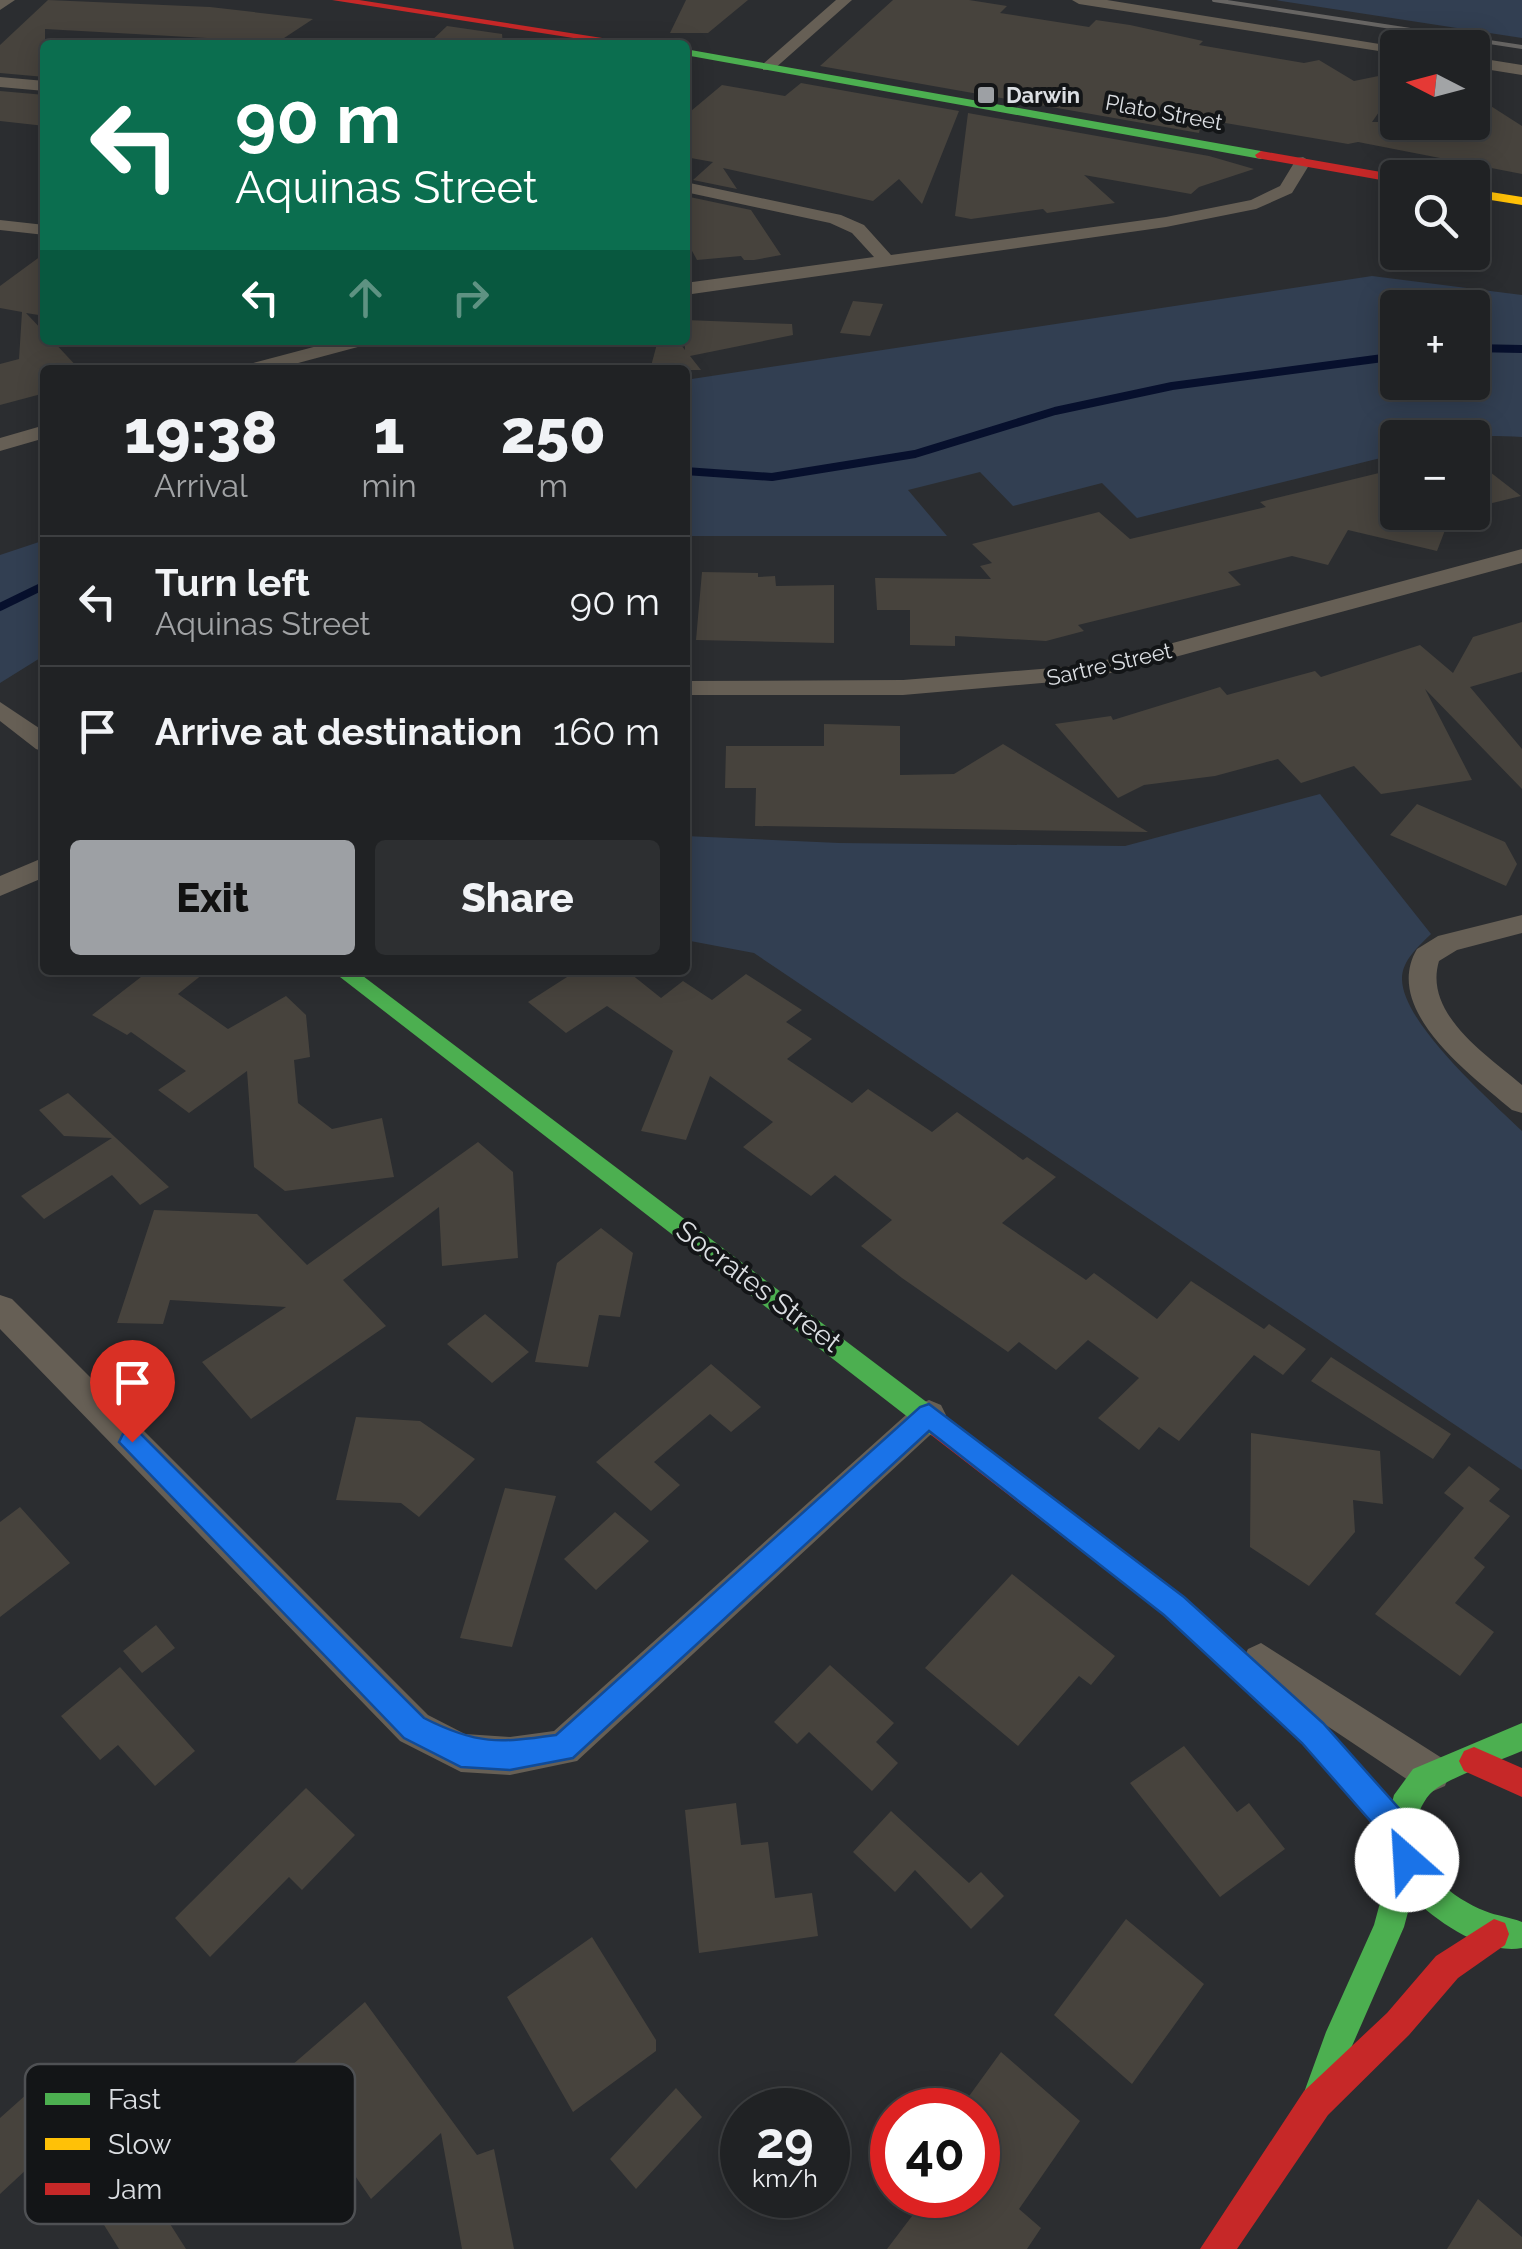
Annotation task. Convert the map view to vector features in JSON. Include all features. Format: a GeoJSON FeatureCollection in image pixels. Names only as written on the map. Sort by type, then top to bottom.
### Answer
{"type":"FeatureCollection","features":[{"type":"Feature","properties":{"kind":"street"},"geometry":{"type":"LineString","coordinates":[[0,6],[8,0]]}},
{"type":"Feature","properties":{"kind":"street"},"geometry":{"type":"LineString","coordinates":[[337,0],[608,40]]}},
{"type":"Feature","properties":{"kind":"street"},"geometry":{"type":"LineString","coordinates":[[768,67],[845,0]]}},
{"type":"Feature","properties":{"kind":"street"},"geometry":{"type":"LineString","coordinates":[[1079,0],[1380,47]]}},
{"type":"Feature","properties":{"kind":"street","name":"Plato Street"},"geometry":{"type":"LineString","coordinates":[[690,53],[1380,176]]}},
{"type":"Feature","properties":{"kind":"street"},"geometry":{"type":"LineString","coordinates":[[1490,65],[1522,70]]}},
{"type":"Feature","properties":{"kind":"street"},"geometry":{"type":"LineString","coordinates":[[0,82],[40,86]]}},
{"type":"Feature","properties":{"kind":"street"},"geometry":{"type":"LineString","coordinates":[[690,288],[1166,222],[1256,204],[1286,189],[1303,162]]}},
{"type":"Feature","properties":{"kind":"street"},"geometry":{"type":"LineString","coordinates":[[690,188],[835,219],[858,229],[886,260]]}},
{"type":"Feature","properties":{"kind":"street"},"geometry":{"type":"LineString","coordinates":[[1490,195],[1522,201]]}},
{"type":"Feature","properties":{"kind":"street"},"geometry":{"type":"LineString","coordinates":[[0,224],[40,229]]}},
{"type":"Feature","properties":{"kind":"street"},"geometry":{"type":"LineString","coordinates":[[268,365],[343,345]]}},
{"type":"Feature","properties":{"kind":"street"},"geometry":{"type":"LineString","coordinates":[[0,444],[40,432]]}},
{"type":"Feature","properties":{"kind":"street","name":"Sartre Street"},"geometry":{"type":"LineString","coordinates":[[690,688],[930,687],[1018,683],[1063,676],[1522,556]]}},
{"type":"Feature","properties":{"kind":"street"},"geometry":{"type":"LineString","coordinates":[[0,709],[40,740]]}},
{"type":"Feature","properties":{"kind":"street"},"geometry":{"type":"LineString","coordinates":[[0,886],[40,868]]}},
{"type":"Feature","properties":{"kind":"street"},"geometry":{"type":"LineString","coordinates":[[1522,924],[1448,943],[1427,956],[1420,981],[1429,1007],[1461,1047],[1522,1102]]}},
{"type":"Feature","properties":{"kind":"street","name":"Socrates Street"},"geometry":{"type":"LineString","coordinates":[[348,975],[929,1415],[1174,1606],[1312,1733],[1401,1834]]}},
{"type":"Feature","properties":{"kind":"street"},"geometry":{"type":"LineString","coordinates":[[0,1308],[414,1728],[461,1753],[510,1756],[563,1748],[929,1415]]}},
{"type":"Feature","properties":{"kind":"street","name":"Socrates Street"},"geometry":{"type":"LineString","coordinates":[[1174,1606],[1330,1704],[1431,1774]]}},
{"type":"Feature","properties":{"kind":"street"},"geometry":{"type":"LineString","coordinates":[[1522,1737],[1474,1761],[1431,1774],[1414,1788],[1404,1809],[1401,1834],[1407,1860],[1420,1886],[1441,1908],[1466,1925],[1494,1934],[1522,1934]]}},
{"type":"Feature","properties":{"kind":"street"},"geometry":{"type":"LineString","coordinates":[[1474,1761],[1522,1782]]}},
{"type":"Feature","properties":{"kind":"street"},"geometry":{"type":"LineString","coordinates":[[1316,2103],[1337,2043],[1388,1927],[1407,1860]]}},
{"type":"Feature","properties":{"kind":"street"},"geometry":{"type":"LineString","coordinates":[[1216,2249],[1316,2103],[1385,2038],[1447,1967],[1494,1934]]}},
{"type":"Feature","properties":{"kind":"shaded area"},"geometry":{"type":"Polygon","coordinates":[[[1276,0],[1522,0],[1522,38],[1490,30],[1276,0]]]}},
{"type":"Feature","properties":{"kind":"shaded area"},"geometry":{"type":"Polygon","coordinates":[[[1372,276],[1483,290],[1380,290],[1380,400],[1490,400],[1490,291],[1522,295],[1522,437],[1490,436],[1490,420],[1380,420],[1380,458],[1137,518],[1102,483],[1013,506],[980,472],[908,490],[947,536],[690,536],[690,379],[1372,276]]]}},
{"type":"Feature","properties":{"kind":"shaded area"},"geometry":{"type":"Polygon","coordinates":[[[40,542],[40,658],[0,683],[0,555],[40,542]]]}},
{"type":"Feature","properties":{"kind":"shaded area"},"geometry":{"type":"Polygon","coordinates":[[[1320,794],[1431,934],[1405,966],[1402,979],[1406,997],[1416,1017],[1450,1060],[1522,1131],[1522,1470],[754,953],[690,941],[690,836],[839,843],[1125,846],[1320,794]]]}},
{"type":"Feature","properties":{"kind":"building"},"geometry":{"type":"Polygon","coordinates":[[[48,0],[210,7],[313,19],[281,40],[45,29],[45,40],[40,40],[40,77],[0,73],[0,45],[48,0]]]}},
{"type":"Feature","properties":{"kind":"building"},"geometry":{"type":"Polygon","coordinates":[[[686,0],[748,0],[708,33],[670,33],[686,0]]]}},
{"type":"Feature","properties":{"kind":"building"},"geometry":{"type":"Polygon","coordinates":[[[893,0],[969,0],[1007,6],[1000,13],[1089,27],[1096,20],[1130,25],[1203,41],[1199,45],[1304,63],[1319,60],[1354,81],[1380,76],[1380,111],[1372,122],[1380,122],[1380,140],[1490,140],[1490,106],[1522,126],[1522,174],[1490,168],[1490,160],[1450,160],[1202,119],[1199,133],[820,66],[893,0]]]}},
{"type":"Feature","properties":{"kind":"building"},"geometry":{"type":"Polygon","coordinates":[[[447,26],[502,34],[503,40],[432,40],[447,26]]]}},
{"type":"Feature","properties":{"kind":"building"},"geometry":{"type":"Polygon","coordinates":[[[801,83],[959,111],[922,204],[899,179],[873,201],[723,168],[737,189],[693,180],[713,162],[690,158],[690,112],[722,85],[785,96],[801,83]]]}},
{"type":"Feature","properties":{"kind":"building"},"geometry":{"type":"Polygon","coordinates":[[[0,91],[40,95],[40,125],[0,121],[0,91]]]}},
{"type":"Feature","properties":{"kind":"building"},"geometry":{"type":"Polygon","coordinates":[[[968,113],[1209,156],[1254,169],[1199,187],[1191,194],[1084,175],[1115,203],[1047,213],[1043,209],[971,219],[955,216],[968,113]]]}},
{"type":"Feature","properties":{"kind":"building"},"geometry":{"type":"Polygon","coordinates":[[[690,197],[751,210],[781,255],[754,260],[741,256],[697,260],[690,247],[690,197]]]}},
{"type":"Feature","properties":{"kind":"building"},"geometry":{"type":"Polygon","coordinates":[[[40,257],[40,315],[26,313],[40,328],[40,345],[57,345],[75,365],[40,365],[40,394],[0,405],[0,364],[19,359],[22,312],[0,308],[0,286],[40,257]]]}},
{"type":"Feature","properties":{"kind":"building"},"geometry":{"type":"Polygon","coordinates":[[[853,301],[883,304],[870,336],[840,333],[853,301]]]}},
{"type":"Feature","properties":{"kind":"building"},"geometry":{"type":"Polygon","coordinates":[[[690,320],[792,324],[793,335],[690,356],[701,370],[690,370],[690,365],[651,365],[657,345],[681,345],[685,350],[685,345],[690,345],[690,320]]]}},
{"type":"Feature","properties":{"kind":"building"},"geometry":{"type":"Polygon","coordinates":[[[1490,472],[1521,496],[1490,504],[1490,472]]]}},
{"type":"Feature","properties":{"kind":"building"},"geometry":{"type":"Polygon","coordinates":[[[1379,473],[1380,530],[1445,530],[1437,551],[1348,530],[1328,565],[1292,556],[1228,572],[1241,585],[1078,625],[1084,631],[1046,641],[955,636],[955,646],[910,645],[910,610],[877,610],[875,578],[991,579],[980,566],[992,563],[972,544],[1099,512],[1130,539],[1266,507],[1260,502],[1379,473]]]}},
{"type":"Feature","properties":{"kind":"building"},"geometry":{"type":"Polygon","coordinates":[[[702,572],[775,576],[776,586],[834,585],[834,643],[696,640],[702,572]]]}},
{"type":"Feature","properties":{"kind":"building"},"geometry":{"type":"Polygon","coordinates":[[[1522,622],[1522,672],[1470,687],[1522,749],[1522,789],[1425,689],[1472,780],[1381,794],[1354,766],[1301,783],[1278,759],[1215,776],[1144,785],[1118,798],[1055,724],[1111,716],[1113,720],[1220,687],[1227,695],[1315,671],[1321,677],[1420,645],[1453,673],[1473,637],[1522,622]]]}},
{"type":"Feature","properties":{"kind":"building"},"geometry":{"type":"Polygon","coordinates":[[[824,724],[900,726],[900,775],[954,774],[1003,744],[1148,832],[755,826],[756,788],[725,788],[726,746],[824,746],[824,724]]]}},
{"type":"Feature","properties":{"kind":"building"},"geometry":{"type":"Polygon","coordinates":[[[1417,804],[1505,842],[1517,864],[1506,886],[1390,835],[1417,804]]]}},
{"type":"Feature","properties":{"kind":"building"},"geometry":{"type":"Polygon","coordinates":[[[746,974],[802,1010],[786,1022],[812,1039],[787,1059],[852,1103],[868,1089],[932,1132],[957,1112],[1023,1160],[1027,1157],[1056,1177],[1002,1223],[1086,1280],[1094,1273],[1157,1319],[1191,1281],[1264,1329],[1269,1324],[1306,1349],[1283,1375],[1254,1355],[1179,1441],[1159,1427],[1139,1450],[1098,1418],[1139,1378],[1088,1340],[1056,1370],[1019,1342],[1008,1352],[902,1278],[861,1246],[892,1220],[835,1175],[811,1196],[743,1147],[773,1122],[710,1076],[686,1140],[641,1131],[673,1051],[607,1006],[566,1033],[528,1002],[570,975],[632,975],[661,998],[683,981],[712,1000],[746,974]]]}},
{"type":"Feature","properties":{"kind":"building"},"geometry":{"type":"Polygon","coordinates":[[[144,975],[202,975],[178,994],[228,1029],[286,996],[306,1015],[310,1057],[294,1060],[298,1103],[332,1129],[382,1118],[394,1177],[285,1191],[254,1167],[247,1071],[189,1113],[158,1090],[186,1071],[131,1032],[127,1035],[92,1015],[144,975]]]}},
{"type":"Feature","properties":{"kind":"building"},"geometry":{"type":"Polygon","coordinates":[[[68,1093],[169,1187],[140,1205],[112,1175],[44,1219],[21,1196],[112,1138],[64,1136],[39,1110],[68,1093]]]}},
{"type":"Feature","properties":{"kind":"building"},"geometry":{"type":"Polygon","coordinates":[[[478,1142],[513,1172],[518,1258],[442,1266],[439,1207],[343,1280],[386,1326],[251,1419],[202,1362],[286,1307],[170,1300],[163,1324],[117,1323],[154,1210],[257,1214],[307,1265],[478,1142]]]}},
{"type":"Feature","properties":{"kind":"building"},"geometry":{"type":"Polygon","coordinates":[[[601,1228],[633,1253],[620,1317],[599,1315],[588,1367],[535,1362],[557,1263],[601,1228]]]}},
{"type":"Feature","properties":{"kind":"building"},"geometry":{"type":"Polygon","coordinates":[[[485,1314],[529,1352],[492,1383],[447,1344],[485,1314]]]}},
{"type":"Feature","properties":{"kind":"building"},"geometry":{"type":"Polygon","coordinates":[[[1331,1357],[1451,1434],[1433,1459],[1311,1381],[1331,1357]]]}},
{"type":"Feature","properties":{"kind":"building"},"geometry":{"type":"Polygon","coordinates":[[[711,1364],[761,1407],[731,1432],[710,1414],[654,1462],[680,1485],[651,1511],[596,1462],[711,1364]]]}},
{"type":"Feature","properties":{"kind":"building"},"geometry":{"type":"Polygon","coordinates":[[[356,1417],[420,1421],[475,1459],[419,1517],[401,1503],[336,1500],[356,1417]]]}},
{"type":"Feature","properties":{"kind":"building"},"geometry":{"type":"Polygon","coordinates":[[[1251,1433],[1380,1451],[1383,1504],[1353,1500],[1355,1532],[1309,1586],[1250,1547],[1251,1433]]]}},
{"type":"Feature","properties":{"kind":"building"},"geometry":{"type":"Polygon","coordinates":[[[1469,1466],[1500,1489],[1489,1501],[1510,1516],[1474,1558],[1485,1567],[1455,1603],[1494,1632],[1460,1676],[1375,1614],[1464,1508],[1444,1493],[1469,1466]]]}},
{"type":"Feature","properties":{"kind":"building"},"geometry":{"type":"Polygon","coordinates":[[[505,1488],[556,1496],[512,1647],[460,1638],[505,1488]]]}},
{"type":"Feature","properties":{"kind":"building"},"geometry":{"type":"Polygon","coordinates":[[[20,1507],[70,1563],[0,1617],[0,1522],[20,1507]]]}},
{"type":"Feature","properties":{"kind":"building"},"geometry":{"type":"Polygon","coordinates":[[[615,1512],[649,1541],[596,1590],[564,1559],[615,1512]]]}},
{"type":"Feature","properties":{"kind":"building"},"geometry":{"type":"Polygon","coordinates":[[[1012,1574],[1115,1656],[1091,1685],[1079,1676],[1018,1746],[925,1668],[1012,1574]]]}},
{"type":"Feature","properties":{"kind":"building"},"geometry":{"type":"Polygon","coordinates":[[[156,1625],[175,1648],[142,1673],[123,1651],[156,1625]]]}},
{"type":"Feature","properties":{"kind":"building"},"geometry":{"type":"Polygon","coordinates":[[[830,1665],[894,1723],[876,1742],[898,1763],[872,1791],[809,1732],[797,1744],[774,1722],[830,1665]]]}},
{"type":"Feature","properties":{"kind":"building"},"geometry":{"type":"Polygon","coordinates":[[[120,1667],[195,1751],[155,1786],[118,1745],[100,1760],[61,1716],[120,1667]]]}},
{"type":"Feature","properties":{"kind":"building"},"geometry":{"type":"Polygon","coordinates":[[[1184,1746],[1237,1812],[1249,1803],[1285,1849],[1220,1897],[1130,1783],[1184,1746]]]}},
{"type":"Feature","properties":{"kind":"building"},"geometry":{"type":"Polygon","coordinates":[[[306,1788],[355,1835],[302,1890],[289,1877],[210,1957],[175,1918],[306,1788]]]}},
{"type":"Feature","properties":{"kind":"building"},"geometry":{"type":"Polygon","coordinates":[[[736,1803],[741,1845],[768,1842],[775,1898],[812,1893],[818,1936],[699,1953],[685,1810],[736,1803]]]}},
{"type":"Feature","properties":{"kind":"building"},"geometry":{"type":"Polygon","coordinates":[[[891,1811],[969,1883],[981,1872],[1004,1896],[971,1929],[915,1870],[895,1892],[853,1852],[891,1811]]]}},
{"type":"Feature","properties":{"kind":"building"},"geometry":{"type":"Polygon","coordinates":[[[1126,1919],[1204,1984],[1132,2084],[1054,2015],[1126,1919]]]}},
{"type":"Feature","properties":{"kind":"building"},"geometry":{"type":"Polygon","coordinates":[[[592,1937],[656,2040],[656,2051],[573,2112],[507,1997],[592,1937]]]}},
{"type":"Feature","properties":{"kind":"building"},"geometry":{"type":"Polygon","coordinates":[[[365,2002],[477,2155],[494,2149],[514,2249],[462,2249],[441,2133],[371,2199],[355,2176],[355,2064],[293,2064],[365,2002]]]}},
{"type":"Feature","properties":{"kind":"building"},"geometry":{"type":"Polygon","coordinates":[[[1001,2052],[1080,2121],[1019,2209],[1041,2228],[1027,2249],[887,2249],[911,2218],[1000,2218],[1000,2088],[975,2088],[1001,2052]]]}},
{"type":"Feature","properties":{"kind":"building"},"geometry":{"type":"Polygon","coordinates":[[[676,2088],[702,2117],[636,2189],[610,2159],[676,2088]]]}},
{"type":"Feature","properties":{"kind":"building"},"geometry":{"type":"Polygon","coordinates":[[[25,2096],[25,2171],[0,2194],[0,2118],[25,2096]]]}},
{"type":"Feature","properties":{"kind":"building"},"geometry":{"type":"Polygon","coordinates":[[[1478,2199],[1522,2237],[1522,2249],[1447,2249],[1478,2199]]]}},
{"type":"Feature","properties":{"kind":"building"},"geometry":{"type":"Polygon","coordinates":[[[103,2224],[170,2224],[186,2249],[119,2249],[103,2224]]]}},
{"type":"Feature","properties":{"kind":"waterway"},"geometry":{"type":"LineString","coordinates":[[1490,348],[1522,349]]}},
{"type":"Feature","properties":{"kind":"waterway"},"geometry":{"type":"LineString","coordinates":[[690,471],[772,477],[915,454],[1055,411],[1172,386],[1380,358]]}},
{"type":"Feature","properties":{"kind":"waterway"},"geometry":{"type":"LineString","coordinates":[[0,607],[40,587]]}},
{"type":"Feature","properties":{"kind":"railway"},"geometry":{"type":"LineString","coordinates":[[1214,0],[1522,47]]}},
{"type":"Feature","properties":{"kind":"traffic: fast"},"geometry":{"type":"LineString","coordinates":[[690,53],[1261,155]]}},
{"type":"Feature","properties":{"kind":"traffic: fast"},"geometry":{"type":"LineString","coordinates":[[348,975],[940,1427]]}},
{"type":"Feature","properties":{"kind":"traffic: fast"},"geometry":{"type":"LineString","coordinates":[[1517,1935],[1490,1929],[1438,1901],[1418,1881],[1404,1857],[1399,1832],[1405,1806],[1423,1779],[1522,1737]]}},
{"type":"Feature","properties":{"kind":"traffic: fast"},"geometry":{"type":"LineString","coordinates":[[1318,2098],[1337,2043],[1389,1927],[1407,1860]]}},
{"type":"Feature","properties":{"kind":"traffic: slow"},"geometry":{"type":"LineString","coordinates":[[1490,196],[1522,201]]}},
{"type":"Feature","properties":{"kind":"traffic: jam"},"geometry":{"type":"LineString","coordinates":[[337,0],[607,40]]}},
{"type":"Feature","properties":{"kind":"traffic: jam"},"geometry":{"type":"LineString","coordinates":[[1261,155],[1380,176]]}},
{"type":"Feature","properties":{"kind":"traffic: jam"},"geometry":{"type":"LineString","coordinates":[[940,1427],[1174,1606],[1312,1733],[1401,1834]]}},
{"type":"Feature","properties":{"kind":"traffic: jam"},"geometry":{"type":"LineString","coordinates":[[1474,1761],[1522,1783]]}},
{"type":"Feature","properties":{"kind":"traffic: jam"},"geometry":{"type":"LineString","coordinates":[[1217,2249],[1316,2103],[1398,2024],[1447,1967],[1494,1934]]}},
{"type":"Feature","properties":{"kind":"place","name":"Darwin"},"geometry":{"type":"Point","coordinates":[986,95]}},
{"type":"Feature","properties":{"kind":"route"},"geometry":{"type":"LineString","coordinates":[[132,1442],[414,1728],[461,1753],[510,1756],[563,1748],[929,1415],[1174,1606],[1312,1733],[1401,1834],[1407,1860]]}}]}
